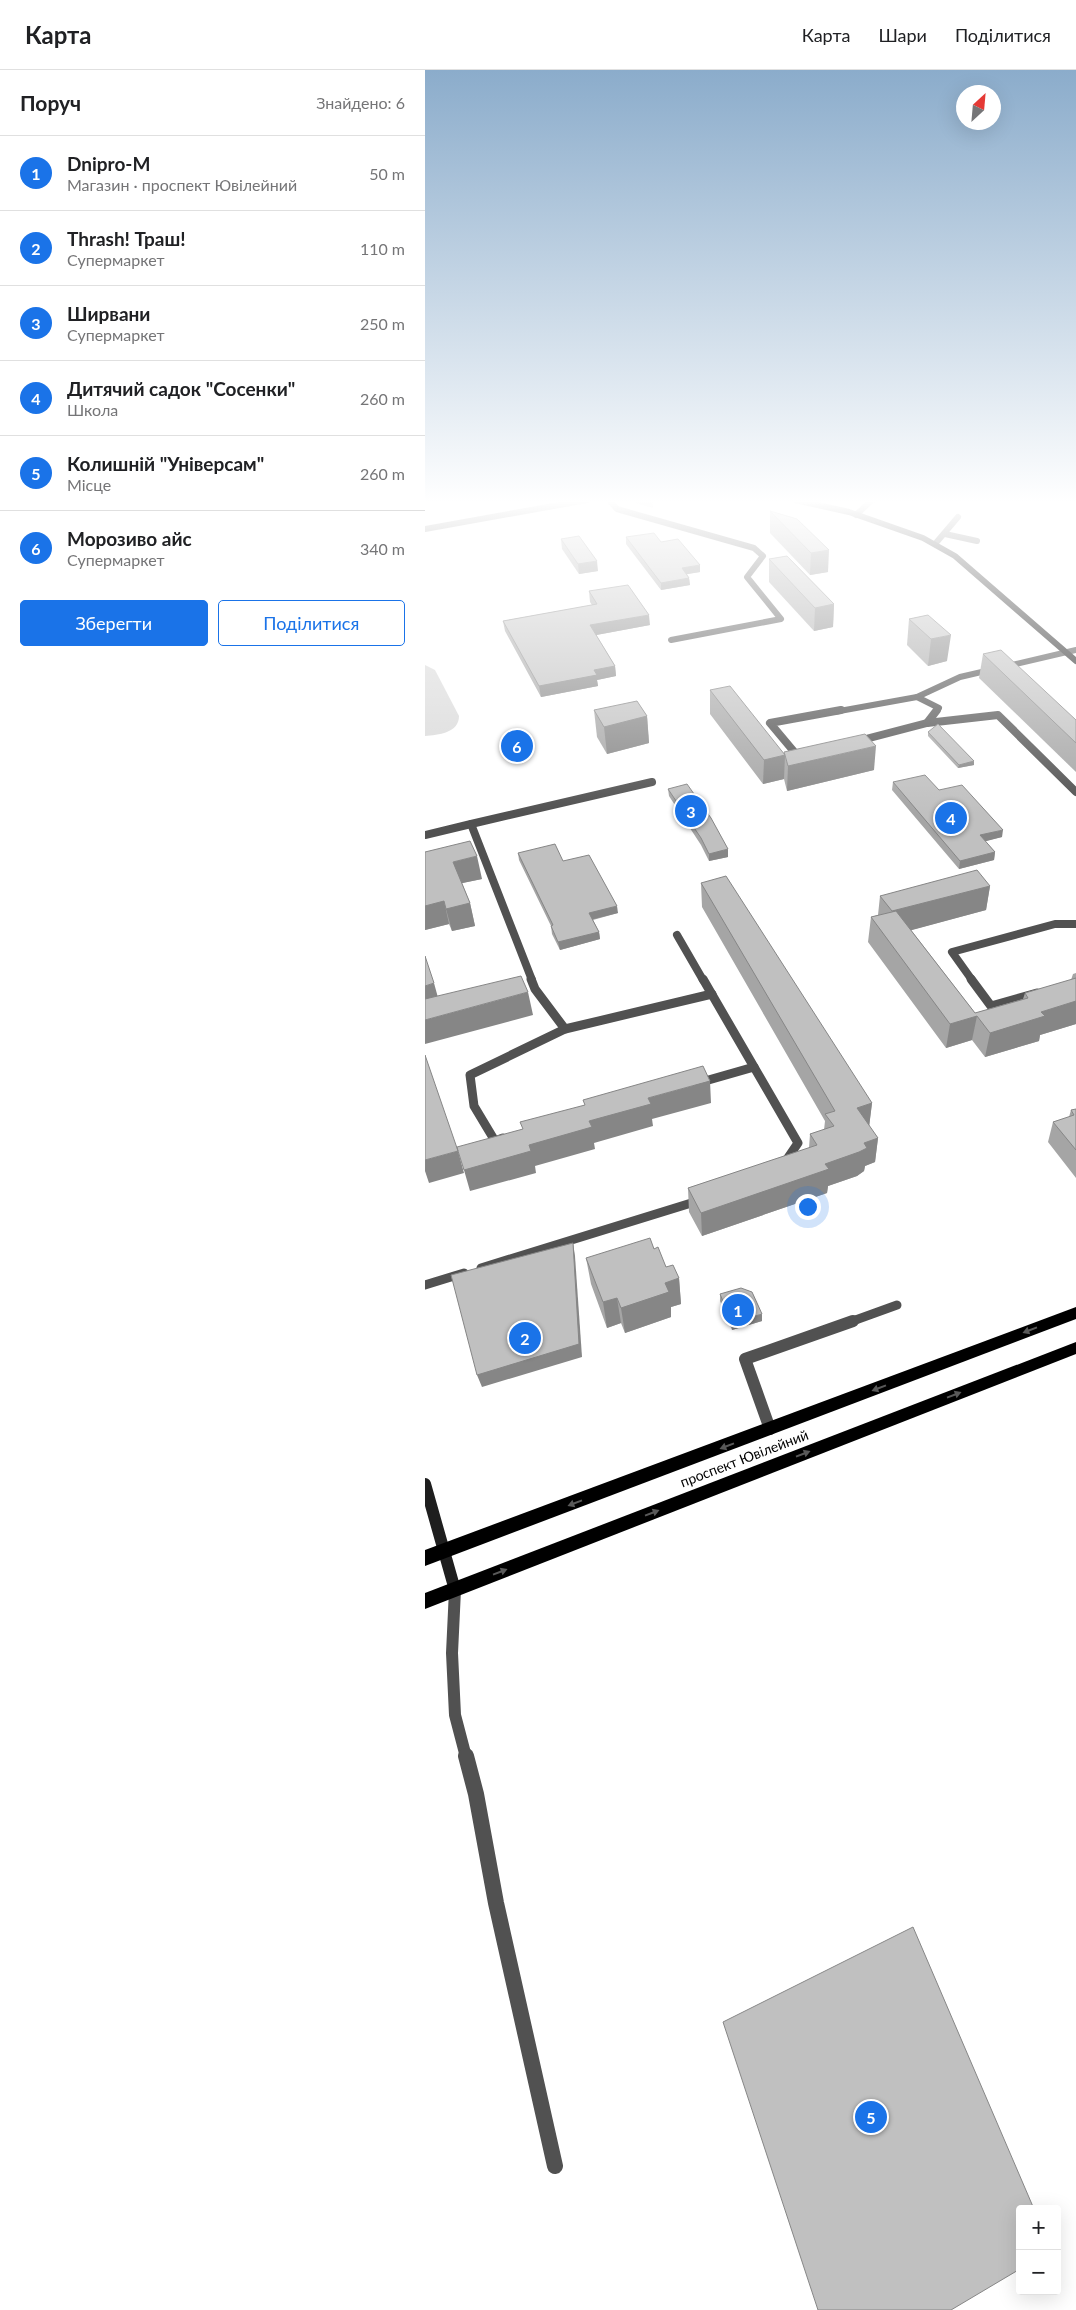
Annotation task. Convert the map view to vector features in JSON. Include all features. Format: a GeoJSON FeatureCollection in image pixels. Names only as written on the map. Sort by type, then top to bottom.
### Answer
{"type":"FeatureCollection","features":[{"type":"Feature","properties":{"kind":"main road"},"geometry":{"type":"LineString","coordinates":[[1011,605],[1076,661]]}},
{"type":"Feature","properties":{"kind":"main road","name":"проспект Ювілейний"},"geometry":{"type":"LineString","coordinates":[[425,1558],[770,1430],[1076,1313]]}},
{"type":"Feature","properties":{"kind":"main road","name":"проспект Ювілейний"},"geometry":{"type":"LineString","coordinates":[[425,1601],[1076,1348]]}},
{"type":"Feature","properties":{"kind":"main road"},"geometry":{"type":"LineString","coordinates":[[425,1484],[442,1552],[455,1590]]}},
{"type":"Feature","properties":{"kind":"lane"},"geometry":{"type":"LineString","coordinates":[[671,640],[781,620],[769,605]]}},
{"type":"Feature","properties":{"kind":"lane"},"geometry":{"type":"LineString","coordinates":[[814,750],[796,754],[770,723],[917,697],[960,677],[1076,650]]}},
{"type":"Feature","properties":{"kind":"lane"},"geometry":{"type":"LineString","coordinates":[[917,697],[939,708],[927,723]]}},
{"type":"Feature","properties":{"kind":"lane"},"geometry":{"type":"LineString","coordinates":[[850,743],[927,723],[998,715],[1076,792]]}},
{"type":"Feature","properties":{"kind":"lane"},"geometry":{"type":"LineString","coordinates":[[425,835],[652,782]]}},
{"type":"Feature","properties":{"kind":"lane"},"geometry":{"type":"LineString","coordinates":[[471,824],[531,990],[565,1029]]}},
{"type":"Feature","properties":{"kind":"lane"},"geometry":{"type":"LineString","coordinates":[[472,850],[481,848]]}},
{"type":"Feature","properties":{"kind":"lane"},"geometry":{"type":"LineString","coordinates":[[1048,990],[991,1006],[952,952],[1055,924],[1076,924]]}},
{"type":"Feature","properties":{"kind":"lane"},"geometry":{"type":"LineString","coordinates":[[677,935],[798,1143],[775,1177]]}},
{"type":"Feature","properties":{"kind":"lane"},"geometry":{"type":"LineString","coordinates":[[514,1135],[495,1141],[474,1106],[470,1075],[565,1029],[712,994]]}},
{"type":"Feature","properties":{"kind":"lane"},"geometry":{"type":"LineString","coordinates":[[689,1086],[754,1067]]}},
{"type":"Feature","properties":{"kind":"lane"},"geometry":{"type":"LineString","coordinates":[[425,1285],[709,1197]]}},
{"type":"Feature","properties":{"kind":"lane"},"geometry":{"type":"LineString","coordinates":[[770,1430],[745,1359],[897,1305]]}},
{"type":"Feature","properties":{"kind":"lane"},"geometry":{"type":"LineString","coordinates":[[455,1590],[452,1653],[455,1715],[476,1794],[496,1903],[555,2166]]}},
{"type":"Feature","properties":{"kind":"shaded area"},"geometry":{"type":"Polygon","coordinates":[[[425,665],[435,670],[459,716],[456,726],[452,730],[441,734],[425,736],[425,665]]]}},
{"type":"Feature","properties":{"kind":"building"},"geometry":{"type":"Polygon","coordinates":[[[594,605],[642,605],[649,615],[590,625],[615,666],[594,670],[597,675],[539,686],[503,621],[594,605]]]}},
{"type":"Feature","properties":{"kind":"building"},"geometry":{"type":"Polygon","coordinates":[[[812,605],[831,605],[815,608],[812,605]]]}},
{"type":"Feature","properties":{"kind":"building"},"geometry":{"type":"Polygon","coordinates":[[[928,615],[951,635],[931,639],[909,619],[928,615]]]}},
{"type":"Feature","properties":{"kind":"building"},"geometry":{"type":"Polygon","coordinates":[[[1001,650],[1076,720],[1076,743],[983,654],[1001,650]]]}},
{"type":"Feature","properties":{"kind":"building"},"geometry":{"type":"Polygon","coordinates":[[[730,686],[785,755],[764,760],[710,690],[730,686]]]}},
{"type":"Feature","properties":{"kind":"building"},"geometry":{"type":"Polygon","coordinates":[[[637,701],[647,716],[604,727],[594,710],[637,701]]]}},
{"type":"Feature","properties":{"kind":"building"},"geometry":{"type":"Polygon","coordinates":[[[938,724],[974,761],[959,765],[928,732],[938,724]]]}},
{"type":"Feature","properties":{"kind":"building"},"geometry":{"type":"Polygon","coordinates":[[[865,734],[876,746],[788,766],[784,752],[865,734]]]}},
{"type":"Feature","properties":{"kind":"building"},"geometry":{"type":"Polygon","coordinates":[[[925,775],[939,790],[962,785],[1003,830],[980,835],[995,852],[960,861],[893,782],[925,775]]]}},
{"type":"Feature","properties":{"kind":"building"},"geometry":{"type":"Polygon","coordinates":[[[687,784],[711,818],[728,849],[709,854],[701,838],[668,789],[687,784]]]}},
{"type":"Feature","properties":{"kind":"building"},"geometry":{"type":"Polygon","coordinates":[[[470,841],[477,856],[453,862],[470,903],[446,909],[444,901],[425,906],[425,852],[470,841]]]}},
{"type":"Feature","properties":{"kind":"building"},"geometry":{"type":"Polygon","coordinates":[[[555,844],[563,861],[589,855],[617,906],[589,913],[599,932],[558,942],[551,926],[553,925],[518,853],[555,844]]]}},
{"type":"Feature","properties":{"kind":"building"},"geometry":{"type":"Polygon","coordinates":[[[977,870],[990,886],[892,911],[880,896],[977,870]]]}},
{"type":"Feature","properties":{"kind":"building"},"geometry":{"type":"Polygon","coordinates":[[[726,876],[872,1103],[857,1108],[878,1138],[864,1143],[867,1148],[859,1152],[825,1164],[829,1169],[701,1213],[688,1188],[817,1145],[810,1134],[834,1126],[825,1114],[835,1111],[701,883],[726,876]]]}},
{"type":"Feature","properties":{"kind":"building"},"geometry":{"type":"Polygon","coordinates":[[[896,911],[975,1013],[1028,998],[1025,993],[1076,978],[1076,1001],[1041,1012],[1045,1016],[990,1033],[977,1016],[950,1024],[871,917],[896,911]]]}},
{"type":"Feature","properties":{"kind":"building"},"geometry":{"type":"Polygon","coordinates":[[[425,956],[434,983],[425,986],[425,956]]]}},
{"type":"Feature","properties":{"kind":"building"},"geometry":{"type":"Polygon","coordinates":[[[521,976],[528,992],[425,1020],[425,999],[521,976]]]}},
{"type":"Feature","properties":{"kind":"building"},"geometry":{"type":"Polygon","coordinates":[[[425,1055],[458,1151],[425,1160],[425,1055]]]}},
{"type":"Feature","properties":{"kind":"building"},"geometry":{"type":"Polygon","coordinates":[[[703,1066],[710,1081],[648,1098],[651,1104],[589,1121],[592,1127],[529,1145],[531,1151],[464,1170],[457,1147],[523,1129],[520,1122],[585,1105],[583,1100],[703,1066]]]}},
{"type":"Feature","properties":{"kind":"building"},"geometry":{"type":"Polygon","coordinates":[[[1076,1109],[1076,1150],[1053,1122],[1074,1115],[1071,1110],[1076,1109]]]}},
{"type":"Feature","properties":{"kind":"building"},"geometry":{"type":"Polygon","coordinates":[[[650,1238],[654,1249],[658,1247],[666,1267],[673,1265],[679,1278],[665,1283],[669,1292],[621,1308],[617,1298],[603,1302],[586,1258],[650,1238]]]}},
{"type":"Feature","properties":{"kind":"building"},"geometry":{"type":"Polygon","coordinates":[[[573,1243],[579,1344],[477,1375],[451,1275],[573,1243]]]}},
{"type":"Feature","properties":{"kind":"building"},"geometry":{"type":"Polygon","coordinates":[[[741,1288],[752,1292],[762,1314],[732,1323],[720,1294],[741,1288]]]}},
{"type":"Feature","properties":{"kind":"building"},"geometry":{"type":"Polygon","coordinates":[[[913,1927],[1032,2205],[1016,2205],[1016,2271],[951,2310],[818,2310],[723,2022],[913,1927]]]}},
{"type":"Feature","properties":{"kind":"place","name":"Морозиво айс"},"geometry":{"type":"Point","coordinates":[517,746]}},
{"type":"Feature","properties":{"kind":"place","name":"Ширвани"},"geometry":{"type":"Point","coordinates":[691,811]}},
{"type":"Feature","properties":{"kind":"place","name":"Дитячий садок \"Сосенки\""},"geometry":{"type":"Point","coordinates":[951,818]}},
{"type":"Feature","properties":{"kind":"place","name":"Dnipro-M"},"geometry":{"type":"Point","coordinates":[738,1310]}},
{"type":"Feature","properties":{"kind":"place","name":"Thrash! Траш!"},"geometry":{"type":"Point","coordinates":[525,1338]}},
{"type":"Feature","properties":{"kind":"place","name":"Колишній \"Універсам\""},"geometry":{"type":"Point","coordinates":[871,2117]}}]}
